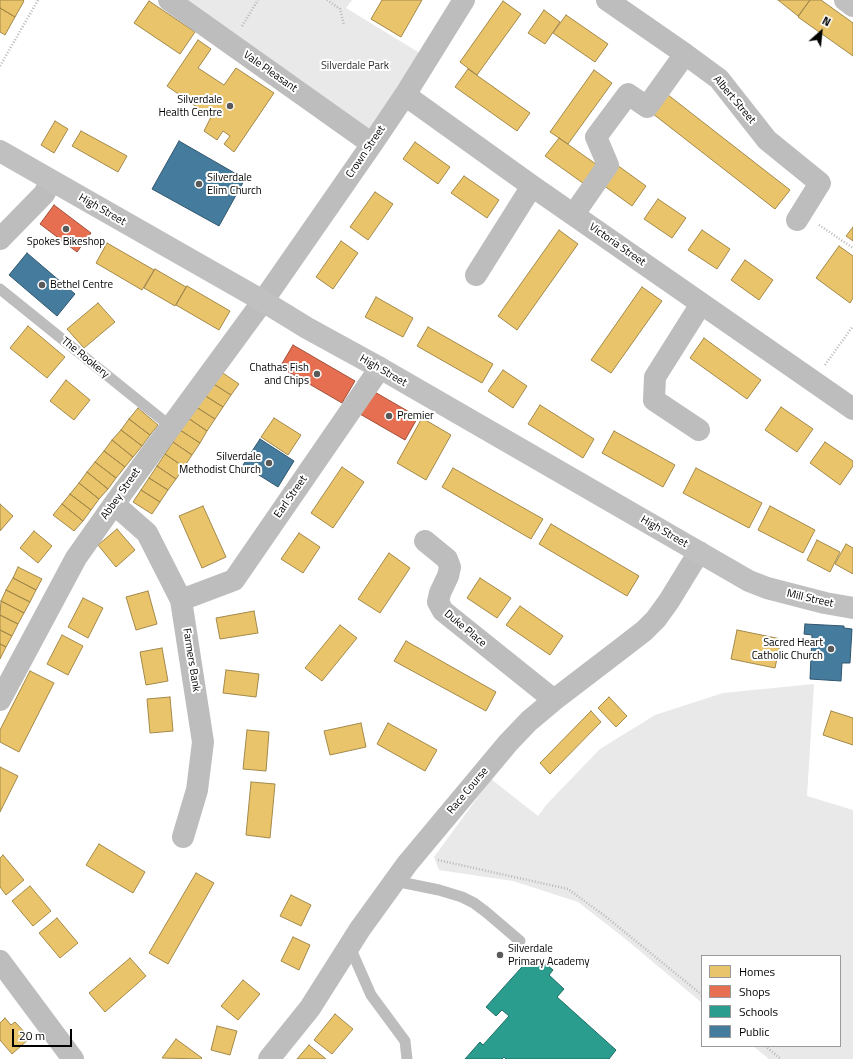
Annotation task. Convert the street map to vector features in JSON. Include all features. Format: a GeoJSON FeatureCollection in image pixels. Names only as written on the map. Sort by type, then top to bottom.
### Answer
{"type":"FeatureCollection","features":[{"type":"Feature","properties":{"kind":"street","name":"Vale Pleasant"},"geometry":{"type":"LineString","coordinates":[[169,0],[372,144]]}},
{"type":"Feature","properties":{"kind":"street","name":"Crown Street"},"geometry":{"type":"LineString","coordinates":[[262,300],[405,95],[464,0]]}},
{"type":"Feature","properties":{"kind":"street","name":"Albert Street"},"geometry":{"type":"LineString","coordinates":[[607,0],[720,79],[767,140],[820,183],[800,217]]}},
{"type":"Feature","properties":{"kind":"street"},"geometry":{"type":"LineString","coordinates":[[844,0],[853,6]]}},
{"type":"Feature","properties":{"kind":"street"},"geometry":{"type":"LineString","coordinates":[[574,214],[608,165],[596,137],[628,94],[647,107],[685,54]]}},
{"type":"Feature","properties":{"kind":"street","name":"Victoria Street"},"geometry":{"type":"LineString","coordinates":[[405,95],[532,186],[853,409]]}},
{"type":"Feature","properties":{"kind":"street","name":"High Street"},"geometry":{"type":"LineString","coordinates":[[0,151],[262,300],[307,328],[380,368],[749,581],[767,588]]}},
{"type":"Feature","properties":{"kind":"street"},"geometry":{"type":"LineString","coordinates":[[0,240],[44,194],[51,181]]}},
{"type":"Feature","properties":{"kind":"street"},"geometry":{"type":"LineString","coordinates":[[476,275],[532,186]]}},
{"type":"Feature","properties":{"kind":"street","name":"Abbey Street"},"geometry":{"type":"LineString","coordinates":[[0,700],[76,558],[262,300]]}},
{"type":"Feature","properties":{"kind":"street"},"geometry":{"type":"LineString","coordinates":[[699,430],[654,400],[655,377],[701,304]]}},
{"type":"Feature","properties":{"kind":"street","name":"Earl Street"},"geometry":{"type":"LineString","coordinates":[[182,600],[234,580],[380,368]]}},
{"type":"Feature","properties":{"kind":"street","name":"Farmers Bank"},"geometry":{"type":"LineString","coordinates":[[114,504],[147,534],[182,600],[203,742],[197,790],[183,837]]}},
{"type":"Feature","properties":{"kind":"street","name":"Duke Place"},"geometry":{"type":"LineString","coordinates":[[425,541],[447,559],[450,567],[438,602],[442,611],[554,700]]}},
{"type":"Feature","properties":{"kind":"street","name":"Race Course"},"geometry":{"type":"LineString","coordinates":[[269,1059],[310,1008],[349,945],[394,882],[508,743],[529,721],[554,700],[622,648],[656,619],[669,601],[699,552]]}},
{"type":"Feature","properties":{"kind":"street","name":"Mill Street"},"geometry":{"type":"LineString","coordinates":[[767,588],[825,603],[853,608]]}},
{"type":"Feature","properties":{"kind":"street"},"geometry":{"type":"LineString","coordinates":[[0,961],[73,1059]]}},
{"type":"Feature","properties":{"kind":"lane","name":"The Rookery"},"geometry":{"type":"LineString","coordinates":[[0,289],[170,426]]}},
{"type":"Feature","properties":{"kind":"lane"},"geometry":{"type":"LineString","coordinates":[[394,882],[439,890],[462,897],[474,903],[486,912],[520,941]]}},
{"type":"Feature","properties":{"kind":"lane"},"geometry":{"type":"LineString","coordinates":[[349,945],[371,996],[405,1041],[407,1059]]}},
{"type":"Feature","properties":{"kind":"path"},"geometry":{"type":"LineString","coordinates":[[0,66],[38,0]]}},
{"type":"Feature","properties":{"kind":"path"},"geometry":{"type":"LineString","coordinates":[[230,43],[258,0]]}},
{"type":"Feature","properties":{"kind":"path"},"geometry":{"type":"LineString","coordinates":[[327,0],[340,9],[344,25]]}},
{"type":"Feature","properties":{"kind":"path"},"geometry":{"type":"LineString","coordinates":[[800,217],[853,248]]}},
{"type":"Feature","properties":{"kind":"path"},"geometry":{"type":"LineString","coordinates":[[813,381],[853,326]]}},
{"type":"Feature","properties":{"kind":"path"},"geometry":{"type":"LineString","coordinates":[[415,855],[568,889],[605,916],[701,994]]}},
{"type":"Feature","properties":{"kind":"path"},"geometry":{"type":"LineString","coordinates":[[766,1047],[782,1059]]}},
{"type":"Feature","properties":{"kind":"green space","name":"Silverdale Park"},"geometry":{"type":"Polygon","coordinates":[[[180,0],[352,0],[346,8],[423,55],[372,131],[180,0]]]}},
{"type":"Feature","properties":{"kind":"green space"},"geometry":{"type":"Polygon","coordinates":[[[814,684],[807,796],[853,810],[853,1059],[767,1059],[768,1058],[754,1047],[841,1047],[841,955],[701,955],[701,1002],[623,937],[578,902],[513,881],[439,870],[434,857],[491,779],[538,816],[547,804],[600,749],[655,715],[723,693],[814,684]]]}},
{"type":"Feature","properties":{"kind":"building: Homes"},"geometry":{"type":"Polygon","coordinates":[[[0,0],[24,1],[15,17],[0,8],[0,0]]]}},
{"type":"Feature","properties":{"kind":"building: Homes"},"geometry":{"type":"Polygon","coordinates":[[[382,0],[422,0],[401,37],[371,19],[382,0]]]}},
{"type":"Feature","properties":{"kind":"building: Homes"},"geometry":{"type":"Polygon","coordinates":[[[778,0],[810,0],[798,16],[778,0]]]}},
{"type":"Feature","properties":{"kind":"building: Homes"},"geometry":{"type":"Polygon","coordinates":[[[810,0],[821,0],[853,23],[853,56],[798,17],[810,0]]]}},
{"type":"Feature","properties":{"kind":"building: Homes"},"geometry":{"type":"Polygon","coordinates":[[[149,1],[195,32],[180,54],[134,23],[149,1]]]}},
{"type":"Feature","properties":{"kind":"building: Homes"},"geometry":{"type":"Polygon","coordinates":[[[503,1],[521,14],[477,75],[460,62],[503,1]]]}},
{"type":"Feature","properties":{"kind":"building: Homes"},"geometry":{"type":"Polygon","coordinates":[[[0,8],[15,17],[5,35],[0,32],[0,8]]]}},
{"type":"Feature","properties":{"kind":"building: Homes"},"geometry":{"type":"Polygon","coordinates":[[[544,10],[560,22],[545,44],[528,33],[544,10]]]}},
{"type":"Feature","properties":{"kind":"building: Homes"},"geometry":{"type":"Polygon","coordinates":[[[566,15],[608,44],[595,62],[553,33],[566,15]]]}},
{"type":"Feature","properties":{"kind":"building: Homes","name":"Silverdale Health Centre"},"geometry":{"type":"Polygon","coordinates":[[[198,40],[211,49],[198,68],[224,85],[236,68],[274,93],[234,152],[224,144],[230,136],[223,131],[217,140],[204,131],[211,117],[167,86],[198,40]]]}},
{"type":"Feature","properties":{"kind":"building: Homes"},"geometry":{"type":"Polygon","coordinates":[[[468,69],[530,113],[517,131],[455,87],[468,69]]]}},
{"type":"Feature","properties":{"kind":"building: Homes"},"geometry":{"type":"Polygon","coordinates":[[[594,70],[612,83],[568,144],[550,132],[594,70]]]}},
{"type":"Feature","properties":{"kind":"building: Homes"},"geometry":{"type":"Polygon","coordinates":[[[663,91],[790,190],[775,209],[648,110],[663,91]]]}},
{"type":"Feature","properties":{"kind":"building: Homes"},"geometry":{"type":"Polygon","coordinates":[[[55,121],[68,129],[54,153],[41,145],[55,121]]]}},
{"type":"Feature","properties":{"kind":"building: Homes"},"geometry":{"type":"Polygon","coordinates":[[[81,131],[127,156],[118,172],[72,146],[81,131]]]}},
{"type":"Feature","properties":{"kind":"building: Homes"},"geometry":{"type":"Polygon","coordinates":[[[559,138],[600,167],[587,186],[545,156],[559,138]]]}},
{"type":"Feature","properties":{"kind":"building: Homes"},"geometry":{"type":"Polygon","coordinates":[[[415,142],[450,167],[438,184],[403,159],[415,142]]]}},
{"type":"Feature","properties":{"kind":"building: Homes"},"geometry":{"type":"Polygon","coordinates":[[[617,165],[646,186],[632,206],[603,185],[617,165]]]}},
{"type":"Feature","properties":{"kind":"building: Homes"},"geometry":{"type":"Polygon","coordinates":[[[464,176],[499,200],[487,218],[451,193],[464,176]]]}},
{"type":"Feature","properties":{"kind":"building: Homes"},"geometry":{"type":"Polygon","coordinates":[[[375,192],[393,204],[368,240],[350,227],[375,192]]]}},
{"type":"Feature","properties":{"kind":"building: Homes"},"geometry":{"type":"Polygon","coordinates":[[[658,199],[686,218],[672,238],[644,219],[658,199]]]}},
{"type":"Feature","properties":{"kind":"building: Homes"},"geometry":{"type":"Polygon","coordinates":[[[853,227],[853,241],[846,236],[853,227]]]}},
{"type":"Feature","properties":{"kind":"building: Homes"},"geometry":{"type":"Polygon","coordinates":[[[559,230],[578,244],[517,330],[498,316],[559,230]]]}},
{"type":"Feature","properties":{"kind":"building: Homes"},"geometry":{"type":"Polygon","coordinates":[[[702,230],[730,249],[717,269],[688,250],[702,230]]]}},
{"type":"Feature","properties":{"kind":"building: Homes"},"geometry":{"type":"Polygon","coordinates":[[[341,241],[358,253],[333,289],[316,277],[341,241]]]}},
{"type":"Feature","properties":{"kind":"building: Homes"},"geometry":{"type":"Polygon","coordinates":[[[107,243],[154,270],[142,290],[96,263],[107,243]]]}},
{"type":"Feature","properties":{"kind":"building: Homes"},"geometry":{"type":"Polygon","coordinates":[[[839,246],[853,256],[853,298],[850,303],[816,278],[839,246]]]}},
{"type":"Feature","properties":{"kind":"building: Homes"},"geometry":{"type":"Polygon","coordinates":[[[745,260],[773,280],[759,300],[731,280],[745,260]]]}},
{"type":"Feature","properties":{"kind":"building: Homes"},"geometry":{"type":"Polygon","coordinates":[[[155,269],[186,287],[175,306],[144,288],[155,269]]]}},
{"type":"Feature","properties":{"kind":"building: Homes"},"geometry":{"type":"Polygon","coordinates":[[[187,286],[230,311],[219,330],[176,305],[187,286]]]}},
{"type":"Feature","properties":{"kind":"building: Homes"},"geometry":{"type":"Polygon","coordinates":[[[642,287],[662,301],[611,373],[591,360],[642,287]]]}},
{"type":"Feature","properties":{"kind":"building: Homes"},"geometry":{"type":"Polygon","coordinates":[[[376,297],[413,318],[403,337],[365,317],[376,297]]]}},
{"type":"Feature","properties":{"kind":"building: Homes"},"geometry":{"type":"Polygon","coordinates":[[[98,303],[115,322],[84,348],[67,329],[98,303]]]}},
{"type":"Feature","properties":{"kind":"building: Homes"},"geometry":{"type":"Polygon","coordinates":[[[28,326],[65,357],[47,378],[10,348],[28,326]]]}},
{"type":"Feature","properties":{"kind":"building: Homes"},"geometry":{"type":"Polygon","coordinates":[[[428,327],[493,364],[482,383],[417,346],[428,327]]]}},
{"type":"Feature","properties":{"kind":"building: Homes"},"geometry":{"type":"Polygon","coordinates":[[[704,338],[761,380],[747,399],[690,358],[704,338]]]}},
{"type":"Feature","properties":{"kind":"building: Homes"},"geometry":{"type":"Polygon","coordinates":[[[503,370],[527,386],[513,408],[488,391],[503,370]]]}},
{"type":"Feature","properties":{"kind":"building: Homes"},"geometry":{"type":"Polygon","coordinates":[[[220,371],[239,384],[231,395],[212,383],[220,371]]]}},
{"type":"Feature","properties":{"kind":"building: Homes"},"geometry":{"type":"Polygon","coordinates":[[[66,380],[90,400],[74,420],[50,401],[66,380]]]}},
{"type":"Feature","properties":{"kind":"building: Homes"},"geometry":{"type":"Polygon","coordinates":[[[212,383],[231,395],[223,407],[204,395],[212,383]]]}},
{"type":"Feature","properties":{"kind":"building: Homes"},"geometry":{"type":"Polygon","coordinates":[[[204,395],[223,407],[215,419],[196,407],[204,395]]]}},
{"type":"Feature","properties":{"kind":"building: Homes"},"geometry":{"type":"Polygon","coordinates":[[[540,405],[594,439],[583,458],[528,424],[540,405]]]}},
{"type":"Feature","properties":{"kind":"building: Homes"},"geometry":{"type":"Polygon","coordinates":[[[196,407],[215,419],[207,431],[188,418],[196,407]]]}},
{"type":"Feature","properties":{"kind":"building: Homes"},"geometry":{"type":"Polygon","coordinates":[[[781,407],[813,429],[797,452],[765,430],[781,407]]]}},
{"type":"Feature","properties":{"kind":"building: Homes"},"geometry":{"type":"Polygon","coordinates":[[[138,408],[158,425],[150,435],[129,419],[138,408]]]}},
{"type":"Feature","properties":{"kind":"building: Homes"},"geometry":{"type":"Polygon","coordinates":[[[188,418],[207,431],[200,443],[180,430],[188,418]]]}},
{"type":"Feature","properties":{"kind":"building: Homes"},"geometry":{"type":"Polygon","coordinates":[[[274,418],[301,435],[288,455],[261,437],[274,418]]]}},
{"type":"Feature","properties":{"kind":"building: Homes"},"geometry":{"type":"Polygon","coordinates":[[[422,418],[451,435],[426,480],[397,463],[422,418]]]}},
{"type":"Feature","properties":{"kind":"building: Homes"},"geometry":{"type":"Polygon","coordinates":[[[129,419],[150,435],[142,446],[121,430],[129,419]]]}},
{"type":"Feature","properties":{"kind":"building: Homes"},"geometry":{"type":"Polygon","coordinates":[[[121,430],[142,446],[133,457],[112,440],[121,430]]]}},
{"type":"Feature","properties":{"kind":"building: Homes"},"geometry":{"type":"Polygon","coordinates":[[[180,430],[200,443],[192,455],[173,442],[180,430]]]}},
{"type":"Feature","properties":{"kind":"building: Homes"},"geometry":{"type":"Polygon","coordinates":[[[614,431],[675,465],[663,487],[602,453],[614,431]]]}},
{"type":"Feature","properties":{"kind":"building: Homes"},"geometry":{"type":"Polygon","coordinates":[[[112,440],[133,457],[125,467],[104,451],[112,440]]]}},
{"type":"Feature","properties":{"kind":"building: Homes"},"geometry":{"type":"Polygon","coordinates":[[[173,442],[192,455],[184,467],[165,454],[173,442]]]}},
{"type":"Feature","properties":{"kind":"building: Homes"},"geometry":{"type":"Polygon","coordinates":[[[825,442],[853,461],[853,466],[840,485],[810,463],[825,442]]]}},
{"type":"Feature","properties":{"kind":"building: Homes"},"geometry":{"type":"Polygon","coordinates":[[[104,451],[125,467],[116,478],[95,462],[104,451]]]}},
{"type":"Feature","properties":{"kind":"building: Homes"},"geometry":{"type":"Polygon","coordinates":[[[165,454],[184,467],[176,479],[157,466],[165,454]]]}},
{"type":"Feature","properties":{"kind":"building: Homes"},"geometry":{"type":"Polygon","coordinates":[[[95,462],[116,478],[108,489],[87,472],[95,462]]]}},
{"type":"Feature","properties":{"kind":"building: Homes"},"geometry":{"type":"Polygon","coordinates":[[[157,466],[176,479],[168,490],[149,478],[157,466]]]}},
{"type":"Feature","properties":{"kind":"building: Homes"},"geometry":{"type":"Polygon","coordinates":[[[342,467],[364,482],[333,528],[311,513],[342,467]]]}},
{"type":"Feature","properties":{"kind":"building: Homes"},"geometry":{"type":"Polygon","coordinates":[[[453,468],[543,519],[531,539],[442,487],[453,468]]]}},
{"type":"Feature","properties":{"kind":"building: Homes"},"geometry":{"type":"Polygon","coordinates":[[[696,468],[762,503],[749,528],[683,493],[696,468]]]}},
{"type":"Feature","properties":{"kind":"building: Homes"},"geometry":{"type":"Polygon","coordinates":[[[87,472],[108,489],[99,499],[79,483],[87,472]]]}},
{"type":"Feature","properties":{"kind":"building: Homes"},"geometry":{"type":"Polygon","coordinates":[[[149,478],[168,490],[160,502],[141,490],[149,478]]]}},
{"type":"Feature","properties":{"kind":"building: Homes"},"geometry":{"type":"Polygon","coordinates":[[[79,483],[99,499],[91,510],[70,494],[79,483]]]}},
{"type":"Feature","properties":{"kind":"building: Homes"},"geometry":{"type":"Polygon","coordinates":[[[141,490],[160,502],[152,514],[133,502],[141,490]]]}},
{"type":"Feature","properties":{"kind":"building: Homes"},"geometry":{"type":"Polygon","coordinates":[[[70,494],[91,510],[83,521],[62,504],[70,494]]]}},
{"type":"Feature","properties":{"kind":"building: Homes"},"geometry":{"type":"Polygon","coordinates":[[[0,504],[13,516],[0,531],[0,504]]]}},
{"type":"Feature","properties":{"kind":"building: Homes"},"geometry":{"type":"Polygon","coordinates":[[[62,504],[83,521],[74,531],[53,515],[62,504]]]}},
{"type":"Feature","properties":{"kind":"building: Homes"},"geometry":{"type":"Polygon","coordinates":[[[203,506],[226,557],[202,568],[179,516],[203,506]]]}},
{"type":"Feature","properties":{"kind":"building: Homes"},"geometry":{"type":"Polygon","coordinates":[[[770,506],[815,530],[803,553],[758,530],[770,506]]]}},
{"type":"Feature","properties":{"kind":"building: Homes"},"geometry":{"type":"Polygon","coordinates":[[[551,524],[639,576],[627,596],[539,544],[551,524]]]}},
{"type":"Feature","properties":{"kind":"building: Homes"},"geometry":{"type":"Polygon","coordinates":[[[117,529],[135,550],[116,567],[98,545],[117,529]]]}},
{"type":"Feature","properties":{"kind":"building: Homes"},"geometry":{"type":"Polygon","coordinates":[[[34,531],[52,546],[38,563],[20,548],[34,531]]]}},
{"type":"Feature","properties":{"kind":"building: Homes"},"geometry":{"type":"Polygon","coordinates":[[[299,533],[320,547],[303,573],[281,559],[299,533]]]}},
{"type":"Feature","properties":{"kind":"building: Homes"},"geometry":{"type":"Polygon","coordinates":[[[817,540],[840,552],[830,572],[807,560],[817,540]]]}},
{"type":"Feature","properties":{"kind":"building: Homes"},"geometry":{"type":"Polygon","coordinates":[[[846,544],[853,548],[853,574],[835,564],[846,544]]]}},
{"type":"Feature","properties":{"kind":"building: Homes"},"geometry":{"type":"Polygon","coordinates":[[[389,553],[410,568],[380,613],[358,599],[389,553]]]}},
{"type":"Feature","properties":{"kind":"building: Homes"},"geometry":{"type":"Polygon","coordinates":[[[18,567],[42,579],[36,590],[13,578],[18,567]]]}},
{"type":"Feature","properties":{"kind":"building: Homes"},"geometry":{"type":"Polygon","coordinates":[[[13,578],[36,590],[30,602],[6,590],[13,578]]]}},
{"type":"Feature","properties":{"kind":"building: Homes"},"geometry":{"type":"Polygon","coordinates":[[[480,578],[511,598],[497,618],[467,598],[480,578]]]}},
{"type":"Feature","properties":{"kind":"building: Homes"},"geometry":{"type":"Polygon","coordinates":[[[6,590],[30,602],[24,613],[1,601],[6,590]]]}},
{"type":"Feature","properties":{"kind":"building: Homes"},"geometry":{"type":"Polygon","coordinates":[[[148,591],[157,624],[136,630],[126,597],[148,591]]]}},
{"type":"Feature","properties":{"kind":"building: Homes"},"geometry":{"type":"Polygon","coordinates":[[[83,598],[103,608],[88,638],[68,627],[83,598]]]}},
{"type":"Feature","properties":{"kind":"building: Homes"},"geometry":{"type":"Polygon","coordinates":[[[1,601],[24,613],[18,624],[0,615],[1,601]]]}},
{"type":"Feature","properties":{"kind":"building: Homes"},"geometry":{"type":"Polygon","coordinates":[[[520,606],[563,636],[550,655],[506,625],[520,606]]]}},
{"type":"Feature","properties":{"kind":"building: Homes"},"geometry":{"type":"Polygon","coordinates":[[[254,611],[258,633],[220,639],[216,618],[254,611]]]}},
{"type":"Feature","properties":{"kind":"building: Homes"},"geometry":{"type":"Polygon","coordinates":[[[0,615],[18,624],[12,636],[0,630],[0,615]]]}},
{"type":"Feature","properties":{"kind":"building: Homes"},"geometry":{"type":"Polygon","coordinates":[[[340,625],[357,638],[322,681],[305,668],[340,625]]]}},
{"type":"Feature","properties":{"kind":"building: Homes"},"geometry":{"type":"Polygon","coordinates":[[[0,630],[12,636],[6,647],[0,644],[0,630]]]}},
{"type":"Feature","properties":{"kind":"building: Homes"},"geometry":{"type":"Polygon","coordinates":[[[737,630],[781,639],[775,668],[731,659],[737,630]]]}},
{"type":"Feature","properties":{"kind":"building: Homes"},"geometry":{"type":"Polygon","coordinates":[[[62,635],[83,646],[68,675],[47,664],[62,635]]]}},
{"type":"Feature","properties":{"kind":"building: Homes"},"geometry":{"type":"Polygon","coordinates":[[[406,641],[496,692],[486,711],[394,661],[406,641]]]}},
{"type":"Feature","properties":{"kind":"building: Homes"},"geometry":{"type":"Polygon","coordinates":[[[0,644],[6,647],[0,659],[0,644]]]}},
{"type":"Feature","properties":{"kind":"building: Homes"},"geometry":{"type":"Polygon","coordinates":[[[162,648],[168,681],[146,685],[140,652],[162,648]]]}},
{"type":"Feature","properties":{"kind":"building: Homes"},"geometry":{"type":"Polygon","coordinates":[[[226,670],[259,674],[256,697],[223,693],[226,670]]]}},
{"type":"Feature","properties":{"kind":"building: Homes"},"geometry":{"type":"Polygon","coordinates":[[[30,671],[54,683],[19,752],[0,742],[0,730],[30,671]]]}},
{"type":"Feature","properties":{"kind":"building: Homes"},"geometry":{"type":"Polygon","coordinates":[[[170,697],[173,731],[150,733],[147,699],[170,697]]]}},
{"type":"Feature","properties":{"kind":"building: Homes"},"geometry":{"type":"Polygon","coordinates":[[[609,697],[627,716],[616,727],[598,708],[609,697]]]}},
{"type":"Feature","properties":{"kind":"building: Homes"},"geometry":{"type":"Polygon","coordinates":[[[591,711],[601,722],[550,774],[540,763],[591,711]]]}},
{"type":"Feature","properties":{"kind":"building: Homes"},"geometry":{"type":"Polygon","coordinates":[[[831,711],[853,718],[853,745],[823,735],[831,711]]]}},
{"type":"Feature","properties":{"kind":"building: Homes"},"geometry":{"type":"Polygon","coordinates":[[[361,723],[366,747],[330,755],[324,731],[361,723]]]}},
{"type":"Feature","properties":{"kind":"building: Homes"},"geometry":{"type":"Polygon","coordinates":[[[388,723],[437,750],[425,771],[377,744],[388,723]]]}},
{"type":"Feature","properties":{"kind":"building: Homes"},"geometry":{"type":"Polygon","coordinates":[[[247,730],[269,732],[266,771],[243,769],[247,730]]]}},
{"type":"Feature","properties":{"kind":"building: Homes"},"geometry":{"type":"Polygon","coordinates":[[[0,767],[18,776],[0,812],[0,767]]]}},
{"type":"Feature","properties":{"kind":"building: Homes"},"geometry":{"type":"Polygon","coordinates":[[[251,782],[275,784],[270,838],[246,835],[251,782]]]}},
{"type":"Feature","properties":{"kind":"building: Homes"},"geometry":{"type":"Polygon","coordinates":[[[99,844],[145,872],[133,893],[86,865],[99,844]]]}},
{"type":"Feature","properties":{"kind":"building: Homes"},"geometry":{"type":"Polygon","coordinates":[[[3,855],[24,880],[6,895],[0,887],[0,858],[3,855]]]}},
{"type":"Feature","properties":{"kind":"building: Homes"},"geometry":{"type":"Polygon","coordinates":[[[196,873],[214,883],[168,964],[149,953],[196,873]]]}},
{"type":"Feature","properties":{"kind":"building: Homes"},"geometry":{"type":"Polygon","coordinates":[[[30,886],[51,911],[33,926],[12,901],[30,886]]]}},
{"type":"Feature","properties":{"kind":"building: Homes"},"geometry":{"type":"Polygon","coordinates":[[[291,895],[311,905],[301,926],[280,916],[291,895]]]}},
{"type":"Feature","properties":{"kind":"building: Homes"},"geometry":{"type":"Polygon","coordinates":[[[57,918],[78,943],[60,958],[39,933],[57,918]]]}},
{"type":"Feature","properties":{"kind":"building: Homes"},"geometry":{"type":"Polygon","coordinates":[[[293,937],[310,945],[299,970],[281,961],[293,937]]]}},
{"type":"Feature","properties":{"kind":"building: Homes"},"geometry":{"type":"Polygon","coordinates":[[[130,958],[146,976],[105,1012],[89,993],[130,958]]]}},
{"type":"Feature","properties":{"kind":"building: Homes"},"geometry":{"type":"Polygon","coordinates":[[[243,980],[260,994],[238,1020],[221,1006],[243,980]]]}},
{"type":"Feature","properties":{"kind":"building: Homes"},"geometry":{"type":"Polygon","coordinates":[[[335,1014],[353,1029],[332,1054],[314,1040],[335,1014]]]}},
{"type":"Feature","properties":{"kind":"building: Homes"},"geometry":{"type":"Polygon","coordinates":[[[5,1018],[11,1025],[15,1022],[30,1038],[12,1054],[0,1040],[0,1023],[5,1018]]]}},
{"type":"Feature","properties":{"kind":"building: Homes"},"geometry":{"type":"Polygon","coordinates":[[[217,1026],[237,1031],[230,1055],[211,1050],[217,1026]]]}},
{"type":"Feature","properties":{"kind":"building: Homes"},"geometry":{"type":"Polygon","coordinates":[[[176,1039],[202,1058],[162,1058],[176,1039]]]}},
{"type":"Feature","properties":{"kind":"building: Homes"},"geometry":{"type":"Polygon","coordinates":[[[309,1045],[326,1059],[297,1059],[309,1045]]]}},
{"type":"Feature","properties":{"kind":"building: Shops","name":"Spokes Bikeshop"},"geometry":{"type":"Polygon","coordinates":[[[54,205],[91,233],[77,252],[40,224],[54,205]]]}},
{"type":"Feature","properties":{"kind":"building: Shops","name":"Chathas Fish and Chips"},"geometry":{"type":"Polygon","coordinates":[[[293,345],[355,381],[342,403],[280,367],[293,345]]]}},
{"type":"Feature","properties":{"kind":"building: Shops","name":"Premier"},"geometry":{"type":"Polygon","coordinates":[[[373,391],[418,417],[405,440],[360,414],[373,391]]]}},
{"type":"Feature","properties":{"kind":"building: Schools"},"geometry":{"type":"Polygon","coordinates":[[[530,958],[542,968],[546,964],[553,970],[549,975],[564,989],[557,997],[616,1050],[609,1059],[506,1059],[504,1057],[502,1059],[465,1059],[480,1042],[483,1045],[509,1016],[502,1010],[496,1016],[486,1007],[530,958]]]}},
{"type":"Feature","properties":{"kind":"building: Public","name":"Silverdale Elim Church"},"geometry":{"type":"Polygon","coordinates":[[[179,141],[245,179],[219,226],[152,189],[179,141]]]}},
{"type":"Feature","properties":{"kind":"building: Public","name":"Bethel Centre"},"geometry":{"type":"Polygon","coordinates":[[[27,253],[75,294],[57,316],[9,275],[27,253]]]}},
{"type":"Feature","properties":{"kind":"building: Public","name":"Silverdale Methodist Church"},"geometry":{"type":"Polygon","coordinates":[[[260,439],[294,461],[278,487],[243,465],[260,439]]]}},
{"type":"Feature","properties":{"kind":"building: Public","name":"Sacred Heart Catholic Church"},"geometry":{"type":"Polygon","coordinates":[[[805,624],[844,626],[844,628],[852,629],[850,663],[842,663],[841,681],[810,679],[812,635],[804,634],[805,624]]]}},
{"type":"Feature","properties":{"kind":"place","name":"Silverdale Health Centre"},"geometry":{"type":"Point","coordinates":[230,106]}},
{"type":"Feature","properties":{"kind":"place","name":"Silverdale Elim Church"},"geometry":{"type":"Point","coordinates":[199,184]}},
{"type":"Feature","properties":{"kind":"place","name":"Spokes Bikeshop"},"geometry":{"type":"Point","coordinates":[66,229]}},
{"type":"Feature","properties":{"kind":"place","name":"Bethel Centre"},"geometry":{"type":"Point","coordinates":[42,285]}},
{"type":"Feature","properties":{"kind":"place","name":"Chathas Fish and Chips"},"geometry":{"type":"Point","coordinates":[317,374]}},
{"type":"Feature","properties":{"kind":"place","name":"Premier"},"geometry":{"type":"Point","coordinates":[389,416]}},
{"type":"Feature","properties":{"kind":"place","name":"Silverdale Methodist Church"},"geometry":{"type":"Point","coordinates":[269,463]}},
{"type":"Feature","properties":{"kind":"place","name":"Sacred Heart Catholic Church"},"geometry":{"type":"Point","coordinates":[831,649]}},
{"type":"Feature","properties":{"kind":"place","name":"Silverdale Primary Academy"},"geometry":{"type":"Point","coordinates":[500,955]}}]}
